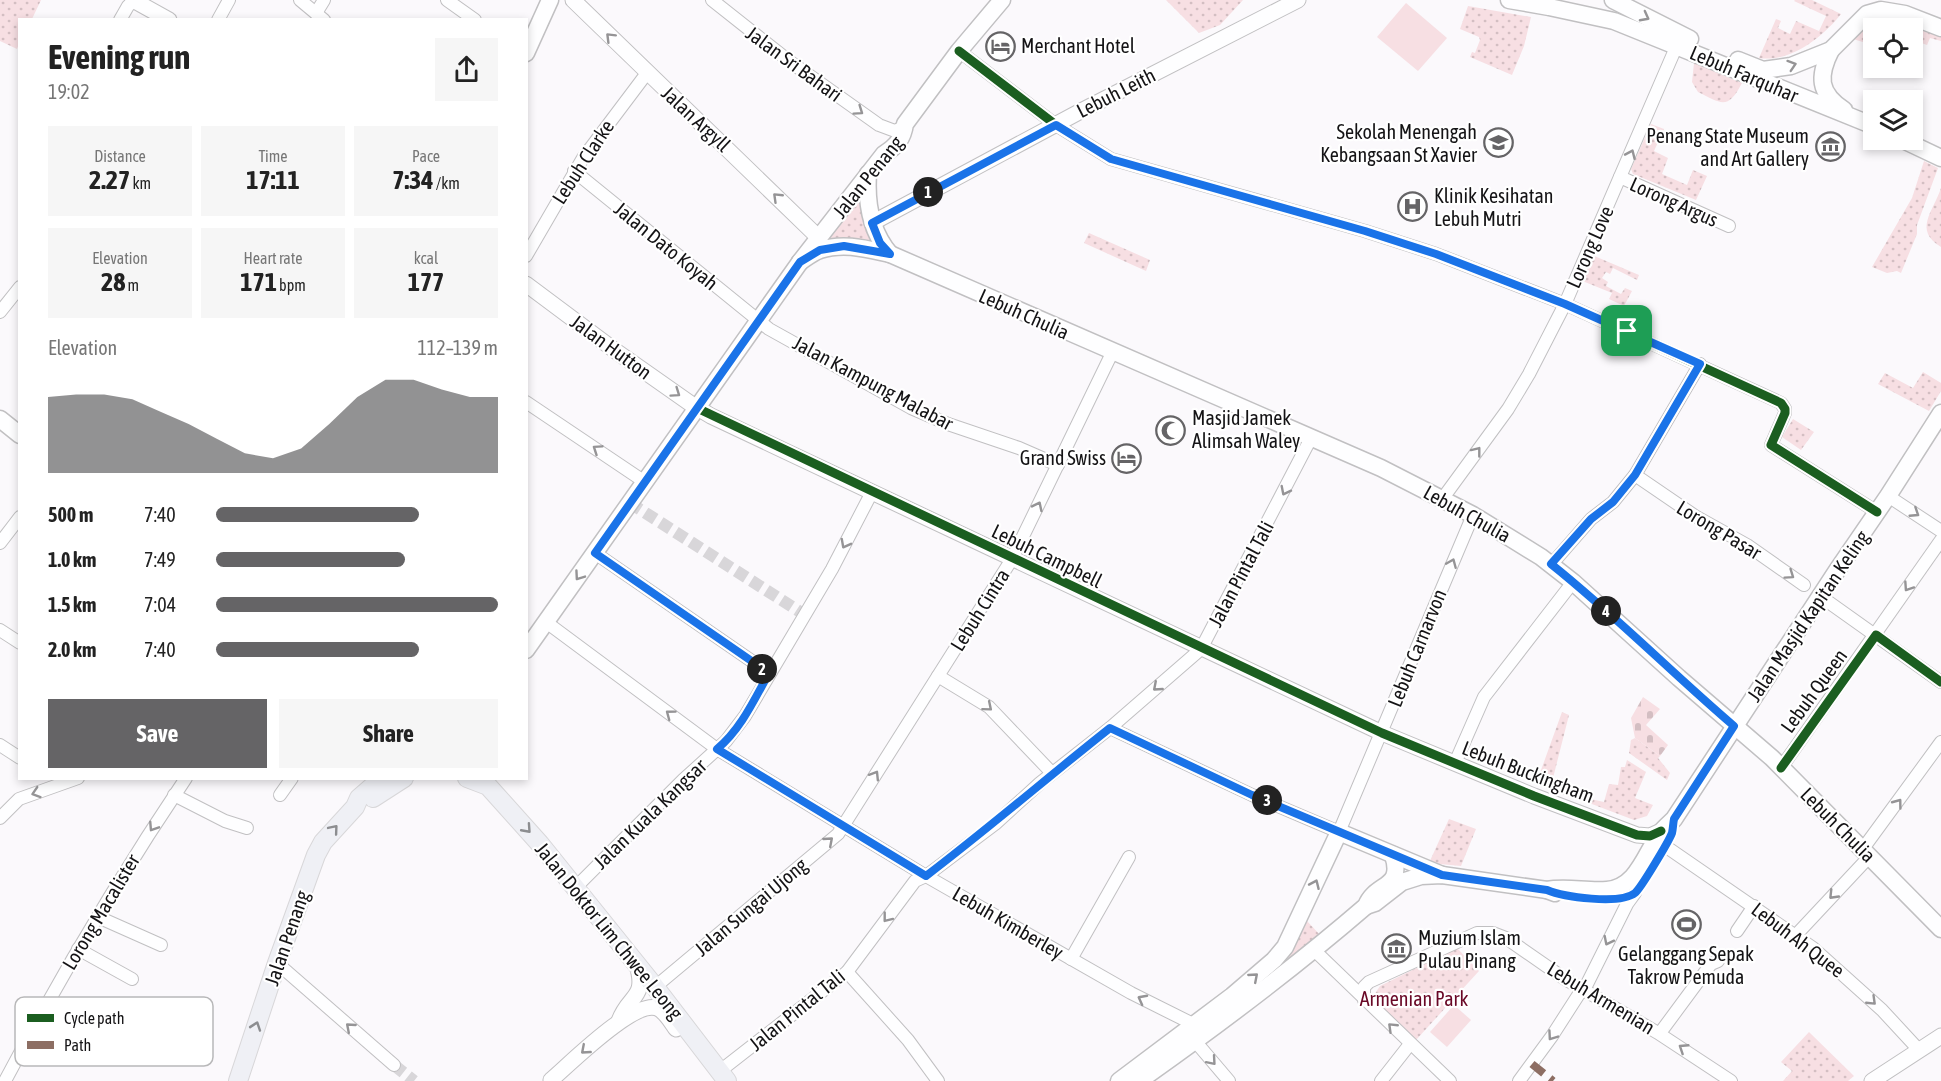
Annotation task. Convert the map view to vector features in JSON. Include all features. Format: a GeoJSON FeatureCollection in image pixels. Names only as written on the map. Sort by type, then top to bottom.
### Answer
{"type":"FeatureCollection","features":[{"type":"Feature","properties":{"kind":"main road"},"geometry":{"type":"LineString","coordinates":[[528,49],[550,0]]}},
{"type":"Feature","properties":{"kind":"main road","name":"Jalan Penang"},"geometry":{"type":"LineString","coordinates":[[528,647],[800,262],[884,154],[894,148],[904,134],[905,126],[959,51],[1002,0]]}},
{"type":"Feature","properties":{"kind":"main road","name":"Lebuh Farquhar"},"geometry":{"type":"LineString","coordinates":[[1509,0],[1614,21],[1677,45],[1800,98],[1863,121]]}},
{"type":"Feature","properties":{"kind":"main road","name":"Lebuh Farquhar"},"geometry":{"type":"LineString","coordinates":[[1613,0],[1677,34],[1763,70],[1782,69],[1831,50]]}},
{"type":"Feature","properties":{"kind":"main road"},"geometry":{"type":"LineString","coordinates":[[1854,117],[1835,104],[1823,88],[1823,65],[1831,50],[1867,14],[1881,10],[1905,14],[1941,28]]}},
{"type":"Feature","properties":{"kind":"main road"},"geometry":{"type":"LineString","coordinates":[[1923,149],[1941,158]]}},
{"type":"Feature","properties":{"kind":"main road"},"geometry":{"type":"LineString","coordinates":[[868,174],[867,185],[872,223],[880,243],[890,254]]}},
{"type":"Feature","properties":{"kind":"main road","name":"Lebuh Chulia"},"geometry":{"type":"LineString","coordinates":[[800,262],[820,250],[844,246],[890,254],[1112,353],[1381,468],[1473,515],[1551,564],[1573,582],[1781,768],[1941,928]]}},
{"type":"Feature","properties":{"kind":"main road","name":"Jalan Masjid Kapitan Keling"},"geometry":{"type":"LineString","coordinates":[[1547,890],[1558,888],[1605,891],[1617,889],[1635,875],[1663,838],[1671,835],[1674,819],[1941,413]]}},
{"type":"Feature","properties":{"kind":"main road"},"geometry":{"type":"LineString","coordinates":[[0,419],[18,433]]}},
{"type":"Feature","properties":{"kind":"main road","name":"Jalan Penang"},"geometry":{"type":"LineString","coordinates":[[238,1081],[277,963],[323,842],[356,807],[359,798],[380,780]]}},
{"type":"Feature","properties":{"kind":"main road","name":"Jalan Penang"},"geometry":{"type":"LineString","coordinates":[[356,807],[365,804],[401,780]]}},
{"type":"Feature","properties":{"kind":"main road","name":"Jalan Doktor Lim Chwee Leong"},"geometry":{"type":"LineString","coordinates":[[484,782],[540,844],[638,965],[721,1078]]}},
{"type":"Feature","properties":{"kind":"main road"},"geometry":{"type":"LineString","coordinates":[[1339,832],[1442,875],[1601,899],[1618,899],[1635,893]]}},
{"type":"Feature","properties":{"kind":"main road","name":"Lebuh Carnarvon"},"geometry":{"type":"LineString","coordinates":[[1119,1081],[1199,1032],[1232,996],[1286,947],[1339,832]]}},
{"type":"Feature","properties":{"kind":"main road","name":"Jalan Masjid Kapitan Keling"},"geometry":{"type":"LineString","coordinates":[[1635,893],[1663,838]]}},
{"type":"Feature","properties":{"kind":"main road","name":"Lebuh Carnarvon"},"geometry":{"type":"LineString","coordinates":[[1366,906],[1369,899],[1394,878],[1397,870],[1393,855]]}},
{"type":"Feature","properties":{"kind":"main road","name":"Lebuh Carnarvon"},"geometry":{"type":"LineString","coordinates":[[1139,1081],[1199,1032],[1314,950],[1366,906],[1375,903],[1406,880],[1421,876],[1442,875]]}},
{"type":"Feature","properties":{"kind":"street"},"geometry":{"type":"LineString","coordinates":[[121,18],[134,0],[166,18]]}},
{"type":"Feature","properties":{"kind":"street"},"geometry":{"type":"LineString","coordinates":[[219,18],[229,0]]}},
{"type":"Feature","properties":{"kind":"street"},"geometry":{"type":"LineString","coordinates":[[300,0],[320,16],[324,0]]}},
{"type":"Feature","properties":{"kind":"street"},"geometry":{"type":"LineString","coordinates":[[447,0],[472,18]]}},
{"type":"Feature","properties":{"kind":"street","name":"Jalan Argyll"},"geometry":{"type":"LineString","coordinates":[[573,0],[819,238]]}},
{"type":"Feature","properties":{"kind":"street","name":"Jalan Sri Bahari"},"geometry":{"type":"LineString","coordinates":[[712,0],[789,61],[879,125]]}},
{"type":"Feature","properties":{"kind":"street","name":"Lebuh Leith"},"geometry":{"type":"LineString","coordinates":[[872,223],[1298,0]]}},
{"type":"Feature","properties":{"kind":"street","name":"Lorong Love"},"geometry":{"type":"LineString","coordinates":[[1443,498],[1508,409],[1529,374],[1565,304],[1677,45]]}},
{"type":"Feature","properties":{"kind":"street"},"geometry":{"type":"LineString","coordinates":[[959,51],[1056,125],[1111,159],[1365,231],[1478,270],[1565,304],[1781,403],[1785,413],[1771,445],[1877,512]]}},
{"type":"Feature","properties":{"kind":"street","name":"Lebuh Clarke"},"geometry":{"type":"LineString","coordinates":[[528,252],[574,171],[647,73]]}},
{"type":"Feature","properties":{"kind":"street"},"geometry":{"type":"LineString","coordinates":[[879,125],[895,131],[905,126]]}},
{"type":"Feature","properties":{"kind":"street"},"geometry":{"type":"LineString","coordinates":[[879,125],[886,137],[884,154]]}},
{"type":"Feature","properties":{"kind":"street","name":"Jalan Dato Koyah"},"geometry":{"type":"LineString","coordinates":[[574,171],[758,321]]}},
{"type":"Feature","properties":{"kind":"street","name":"Lorong Argus"},"geometry":{"type":"LineString","coordinates":[[1620,177],[1729,226]]}},
{"type":"Feature","properties":{"kind":"street","name":"Jalan Hutton"},"geometry":{"type":"LineString","coordinates":[[528,285],[697,408]]}},
{"type":"Feature","properties":{"kind":"street"},"geometry":{"type":"LineString","coordinates":[[0,312],[18,290]]}},
{"type":"Feature","properties":{"kind":"street","name":"Jalan Kampung Malabar"},"geometry":{"type":"LineString","coordinates":[[758,321],[911,408],[1058,465]]}},
{"type":"Feature","properties":{"kind":"street","name":"Lebuh Cintra"},"geometry":{"type":"LineString","coordinates":[[844,824],[1012,559],[1112,353]]}},
{"type":"Feature","properties":{"kind":"street"},"geometry":{"type":"LineString","coordinates":[[1551,564],[1591,519],[1613,502],[1635,475],[1700,364]]}},
{"type":"Feature","properties":{"kind":"street"},"geometry":{"type":"LineString","coordinates":[[528,403],[645,482]]}},
{"type":"Feature","properties":{"kind":"street","name":"Lebuh Campbell"},"geometry":{"type":"LineString","coordinates":[[697,408],[1382,733]]}},
{"type":"Feature","properties":{"kind":"street","name":"Jalan Pintal Tali"},"geometry":{"type":"LineString","coordinates":[[721,1078],[847,972],[915,881],[926,876],[995,824],[1201,649],[1311,438]]}},
{"type":"Feature","properties":{"kind":"street","name":"Lorong Pasar"},"geometry":{"type":"LineString","coordinates":[[1635,475],[1695,516],[1747,545],[1804,585]]}},
{"type":"Feature","properties":{"kind":"street","name":"Jalan Kuala Kangsar"},"geometry":{"type":"LineString","coordinates":[[575,888],[683,780],[726,741],[745,716],[832,569],[873,492]]}},
{"type":"Feature","properties":{"kind":"street"},"geometry":{"type":"LineString","coordinates":[[1888,496],[1941,531]]}},
{"type":"Feature","properties":{"kind":"street","name":"Lebuh Carnarvon"},"geometry":{"type":"LineString","coordinates":[[1339,832],[1473,515]]}},
{"type":"Feature","properties":{"kind":"street"},"geometry":{"type":"LineString","coordinates":[[0,543],[18,519]]}},
{"type":"Feature","properties":{"kind":"street","name":"Lebuh Queen"},"geometry":{"type":"LineString","coordinates":[[1781,768],[1941,540]]}},
{"type":"Feature","properties":{"kind":"street"},"geometry":{"type":"LineString","coordinates":[[595,553],[769,673]]}},
{"type":"Feature","properties":{"kind":"street"},"geometry":{"type":"LineString","coordinates":[[1455,763],[1484,697],[1573,582]]}},
{"type":"Feature","properties":{"kind":"street"},"geometry":{"type":"LineString","coordinates":[[1820,596],[1941,682]]}},
{"type":"Feature","properties":{"kind":"street","name":"Lebuh Kimberley"},"geometry":{"type":"LineString","coordinates":[[546,622],[717,749],[844,824],[926,876],[1199,1032]]}},
{"type":"Feature","properties":{"kind":"street"},"geometry":{"type":"LineString","coordinates":[[0,630],[18,642]]}},
{"type":"Feature","properties":{"kind":"street"},"geometry":{"type":"LineString","coordinates":[[938,676],[989,707],[1052,774]]}},
{"type":"Feature","properties":{"kind":"street"},"geometry":{"type":"LineString","coordinates":[[1110,728],[1252,795],[1339,832]]}},
{"type":"Feature","properties":{"kind":"street","name":"Lebuh Buckingham"},"geometry":{"type":"LineString","coordinates":[[1382,733],[1534,796],[1636,835],[1663,838]]}},
{"type":"Feature","properties":{"kind":"street"},"geometry":{"type":"LineString","coordinates":[[1796,935],[1866,853],[1941,742]]}},
{"type":"Feature","properties":{"kind":"street"},"geometry":{"type":"LineString","coordinates":[[0,746],[18,757]]}},
{"type":"Feature","properties":{"kind":"street","name":"Lorong Macalister"},"geometry":{"type":"LineString","coordinates":[[51,997],[78,949],[185,780]]}},
{"type":"Feature","properties":{"kind":"street"},"geometry":{"type":"LineString","coordinates":[[280,795],[290,780]]}},
{"type":"Feature","properties":{"kind":"street"},"geometry":{"type":"LineString","coordinates":[[0,818],[19,799],[56,782]]}},
{"type":"Feature","properties":{"kind":"street"},"geometry":{"type":"LineString","coordinates":[[174,795],[247,828]]}},
{"type":"Feature","properties":{"kind":"street","name":"Jalan Sungai Ujong"},"geometry":{"type":"LineString","coordinates":[[655,987],[835,837],[844,824]]}},
{"type":"Feature","properties":{"kind":"street","name":"Lebuh Ah Quee"},"geometry":{"type":"LineString","coordinates":[[1663,838],[1796,935],[1854,983],[1919,1050]]}},
{"type":"Feature","properties":{"kind":"street"},"geometry":{"type":"LineString","coordinates":[[1071,959],[1129,857]]}},
{"type":"Feature","properties":{"kind":"street","name":"Jalan Masjid Kapitan Keling"},"geometry":{"type":"LineString","coordinates":[[1518,1081],[1552,1036],[1578,994],[1584,990],[1627,904],[1635,893]]}},
{"type":"Feature","properties":{"kind":"street"},"geometry":{"type":"LineString","coordinates":[[1737,931],[1755,906]]}},
{"type":"Feature","properties":{"kind":"street"},"geometry":{"type":"LineString","coordinates":[[98,917],[161,945]]}},
{"type":"Feature","properties":{"kind":"street","name":"Lebuh Armenian"},"geometry":{"type":"LineString","coordinates":[[1369,982],[1469,936],[1483,932],[1493,933],[1506,938],[1584,990],[1660,1033],[1731,1081]]}},
{"type":"Feature","properties":{"kind":"street"},"geometry":{"type":"LineString","coordinates":[[78,949],[132,980]]}},
{"type":"Feature","properties":{"kind":"street"},"geometry":{"type":"LineString","coordinates":[[1314,950],[1450,1081]]}},
{"type":"Feature","properties":{"kind":"street"},"geometry":{"type":"LineString","coordinates":[[1660,1033],[1712,964],[1718,961]]}},
{"type":"Feature","properties":{"kind":"street"},"geometry":{"type":"LineString","coordinates":[[277,963],[394,1065]]}},
{"type":"Feature","properties":{"kind":"street"},"geometry":{"type":"LineString","coordinates":[[619,1021],[623,1010],[635,998],[640,988],[638,965]]}},
{"type":"Feature","properties":{"kind":"street"},"geometry":{"type":"LineString","coordinates":[[847,972],[908,1040],[938,1081]]}},
{"type":"Feature","properties":{"kind":"street"},"geometry":{"type":"LineString","coordinates":[[1338,974],[1369,982]]}},
{"type":"Feature","properties":{"kind":"street"},"geometry":{"type":"LineString","coordinates":[[1364,1000],[1364,987],[1369,982]]}},
{"type":"Feature","properties":{"kind":"street"},"geometry":{"type":"LineString","coordinates":[[551,1080],[619,1021],[649,1008],[657,1008],[665,1015],[721,1078]]}},
{"type":"Feature","properties":{"kind":"street"},"geometry":{"type":"LineString","coordinates":[[1199,1032],[1229,1081]]}},
{"type":"Feature","properties":{"kind":"street"},"geometry":{"type":"LineString","coordinates":[[1872,1081],[1941,1036]]}},
{"type":"Feature","properties":{"kind":"street"},"geometry":{"type":"LineString","coordinates":[[1381,1081],[1410,1044]]}},
{"type":"Feature","properties":{"kind":"street","name":"Lorong Macalister"},"geometry":{"type":"LineString","coordinates":[[5,1081],[15,1063]]}},
{"type":"Feature","properties":{"kind":"green space"},"geometry":{"type":"Polygon","coordinates":[[[0,0],[41,0],[32,18],[18,18],[17,49],[0,41],[0,0]]]}},
{"type":"Feature","properties":{"kind":"green space"},"geometry":{"type":"Polygon","coordinates":[[[1166,0],[1243,0],[1220,25],[1199,33],[1166,0]]]}},
{"type":"Feature","properties":{"kind":"green space"},"geometry":{"type":"Polygon","coordinates":[[[1795,0],[1812,0],[1841,14],[1825,31],[1794,52],[1771,58],[1759,58],[1776,19],[1781,21],[1778,28],[1790,34],[1796,21],[1819,31],[1826,16],[1795,0]]]}},
{"type":"Feature","properties":{"kind":"green space"},"geometry":{"type":"Polygon","coordinates":[[[1406,3],[1447,38],[1418,71],[1377,37],[1406,3]]]}},
{"type":"Feature","properties":{"kind":"green space"},"geometry":{"type":"Polygon","coordinates":[[[1468,6],[1531,17],[1524,46],[1512,75],[1470,57],[1472,52],[1475,53],[1480,40],[1479,37],[1460,29],[1468,6]]]}},
{"type":"Feature","properties":{"kind":"green space"},"geometry":{"type":"Polygon","coordinates":[[[1923,28],[1941,35],[1941,41],[1930,38],[1927,45],[1923,44],[1923,28]]]}},
{"type":"Feature","properties":{"kind":"green space"},"geometry":{"type":"Polygon","coordinates":[[[1863,31],[1863,42],[1853,39],[1863,31]]]}},
{"type":"Feature","properties":{"kind":"green space"},"geometry":{"type":"Polygon","coordinates":[[[1694,63],[1742,83],[1733,97],[1728,101],[1719,102],[1698,92],[1692,82],[1694,63]]]}},
{"type":"Feature","properties":{"kind":"green space"},"geometry":{"type":"Polygon","coordinates":[[[1651,124],[1664,129],[1654,151],[1668,158],[1662,174],[1687,185],[1693,170],[1707,176],[1696,200],[1633,174],[1631,169],[1651,124]]]}},
{"type":"Feature","properties":{"kind":"green space"},"geometry":{"type":"Polygon","coordinates":[[[1924,161],[1938,168],[1917,225],[1917,234],[1901,273],[1897,271],[1887,273],[1872,267],[1912,198],[1924,161]]]}},
{"type":"Feature","properties":{"kind":"green space"},"geometry":{"type":"Polygon","coordinates":[[[1941,188],[1941,247],[1928,234],[1927,227],[1930,213],[1941,188]]]}},
{"type":"Feature","properties":{"kind":"green space"},"geometry":{"type":"Polygon","coordinates":[[[860,194],[871,243],[824,243],[860,194]]]}},
{"type":"Feature","properties":{"kind":"green space"},"geometry":{"type":"Polygon","coordinates":[[[1089,233],[1150,260],[1146,271],[1084,243],[1089,233]]]}},
{"type":"Feature","properties":{"kind":"green space"},"geometry":{"type":"Polygon","coordinates":[[[1592,255],[1639,275],[1637,280],[1613,268],[1610,274],[1606,272],[1602,278],[1608,282],[1606,286],[1621,294],[1625,288],[1632,291],[1624,306],[1609,299],[1612,293],[1580,280],[1592,255]]]}},
{"type":"Feature","properties":{"kind":"green space"},"geometry":{"type":"Polygon","coordinates":[[[1923,372],[1941,383],[1941,391],[1929,411],[1878,384],[1885,373],[1913,388],[1923,372]]]}},
{"type":"Feature","properties":{"kind":"green space"},"geometry":{"type":"Polygon","coordinates":[[[1793,419],[1814,432],[1801,450],[1782,437],[1793,419]]]}},
{"type":"Feature","properties":{"kind":"green space"},"geometry":{"type":"Polygon","coordinates":[[[1643,697],[1660,709],[1646,725],[1668,745],[1660,756],[1635,738],[1631,718],[1643,697]]]}},
{"type":"Feature","properties":{"kind":"green space"},"geometry":{"type":"Polygon","coordinates":[[[1562,712],[1569,715],[1553,778],[1561,780],[1559,790],[1571,794],[1570,797],[1536,784],[1562,712]]]}},
{"type":"Feature","properties":{"kind":"green space"},"geometry":{"type":"Polygon","coordinates":[[[1635,738],[1660,756],[1658,758],[1670,773],[1667,780],[1629,753],[1631,740],[1635,738]]]}},
{"type":"Feature","properties":{"kind":"green space"},"geometry":{"type":"Polygon","coordinates":[[[1627,760],[1646,772],[1635,798],[1653,805],[1647,816],[1634,820],[1576,798],[1577,796],[1604,802],[1609,784],[1618,785],[1621,767],[1625,767],[1627,760]]]}},
{"type":"Feature","properties":{"kind":"green space"},"geometry":{"type":"Polygon","coordinates":[[[1449,819],[1476,829],[1461,866],[1429,863],[1449,819]]]}},
{"type":"Feature","properties":{"kind":"green space"},"geometry":{"type":"Polygon","coordinates":[[[1307,921],[1321,936],[1256,991],[1288,951],[1307,921]]]}},
{"type":"Feature","properties":{"kind":"green space","name":"Armenian Park"},"geometry":{"type":"Polygon","coordinates":[[[1457,948],[1479,971],[1416,1040],[1375,1000],[1374,995],[1380,986],[1457,948]]]}},
{"type":"Feature","properties":{"kind":"green space"},"geometry":{"type":"Polygon","coordinates":[[[1454,1005],[1471,1020],[1447,1047],[1430,1032],[1454,1005]]]}},
{"type":"Feature","properties":{"kind":"green space"},"geometry":{"type":"Polygon","coordinates":[[[1809,1032],[1854,1076],[1848,1081],[1783,1081],[1792,1071],[1781,1062],[1809,1032]]]}},
{"type":"Feature","properties":{"kind":"tunnel"},"geometry":{"type":"LineString","coordinates":[[630,503],[805,615]]}},
{"type":"Feature","properties":{"kind":"tunnel"},"geometry":{"type":"LineString","coordinates":[[394,1065],[414,1081]]}},
{"type":"Feature","properties":{"kind":"marked path"},"geometry":{"type":"LineString","coordinates":[[1532,1064],[1553,1081]]}},
{"type":"Feature","properties":{"kind":"cycle path"},"geometry":{"type":"LineString","coordinates":[[959,51],[1056,125],[1111,159],[1365,231],[1436,254],[1565,304],[1781,403],[1785,413],[1771,445],[1877,512]]}},
{"type":"Feature","properties":{"kind":"cycle path"},"geometry":{"type":"LineString","coordinates":[[697,408],[1382,733],[1534,796],[1637,835],[1650,836],[1661,831]]}},
{"type":"Feature","properties":{"kind":"cycle path"},"geometry":{"type":"LineString","coordinates":[[1781,768],[1876,635],[1941,682]]}},
{"type":"Feature","properties":{"kind":"place","name":"Merchant Hotel"},"geometry":{"type":"Point","coordinates":[1000,46]}},
{"type":"Feature","properties":{"kind":"place","name":"Sekolah Menengah Kebangsaan St Xavier"},"geometry":{"type":"Point","coordinates":[1498,143]}},
{"type":"Feature","properties":{"kind":"place","name":"Penang State Museum and Art Gallery"},"geometry":{"type":"Point","coordinates":[1830,147]}},
{"type":"Feature","properties":{"kind":"place","name":"Klinik Kesihatan Lebuh Mutri"},"geometry":{"type":"Point","coordinates":[1413,207]}},
{"type":"Feature","properties":{"kind":"place","name":"Masjid Jamek Alimsah Waley"},"geometry":{"type":"Point","coordinates":[1171,430]}},
{"type":"Feature","properties":{"kind":"place","name":"Grand Swiss"},"geometry":{"type":"Point","coordinates":[1127,458]}},
{"type":"Feature","properties":{"kind":"place","name":"Gelanggang Sepak Takrow Pemuda"},"geometry":{"type":"Point","coordinates":[1686,924]}},
{"type":"Feature","properties":{"kind":"place","name":"Muzium Islam Pulau Pinang"},"geometry":{"type":"Point","coordinates":[1397,949]}},
{"type":"Feature","properties":{"kind":"route"},"geometry":{"type":"LineString","coordinates":[[1056,125],[1111,159],[1142,170],[1413,246],[1565,304],[1627,331],[1700,364],[1635,475],[1613,502],[1591,519],[1551,564],[1734,726],[1674,819],[1671,835],[1644,880],[1635,893],[1618,899],[1557,894],[1547,890],[1505,883],[1442,875],[1252,795],[1110,728],[1047,777],[995,824],[926,876],[844,824],[717,749],[745,716],[769,673],[595,553],[800,262],[820,250],[844,246],[890,254],[880,243],[872,223],[1056,125]]}}]}
